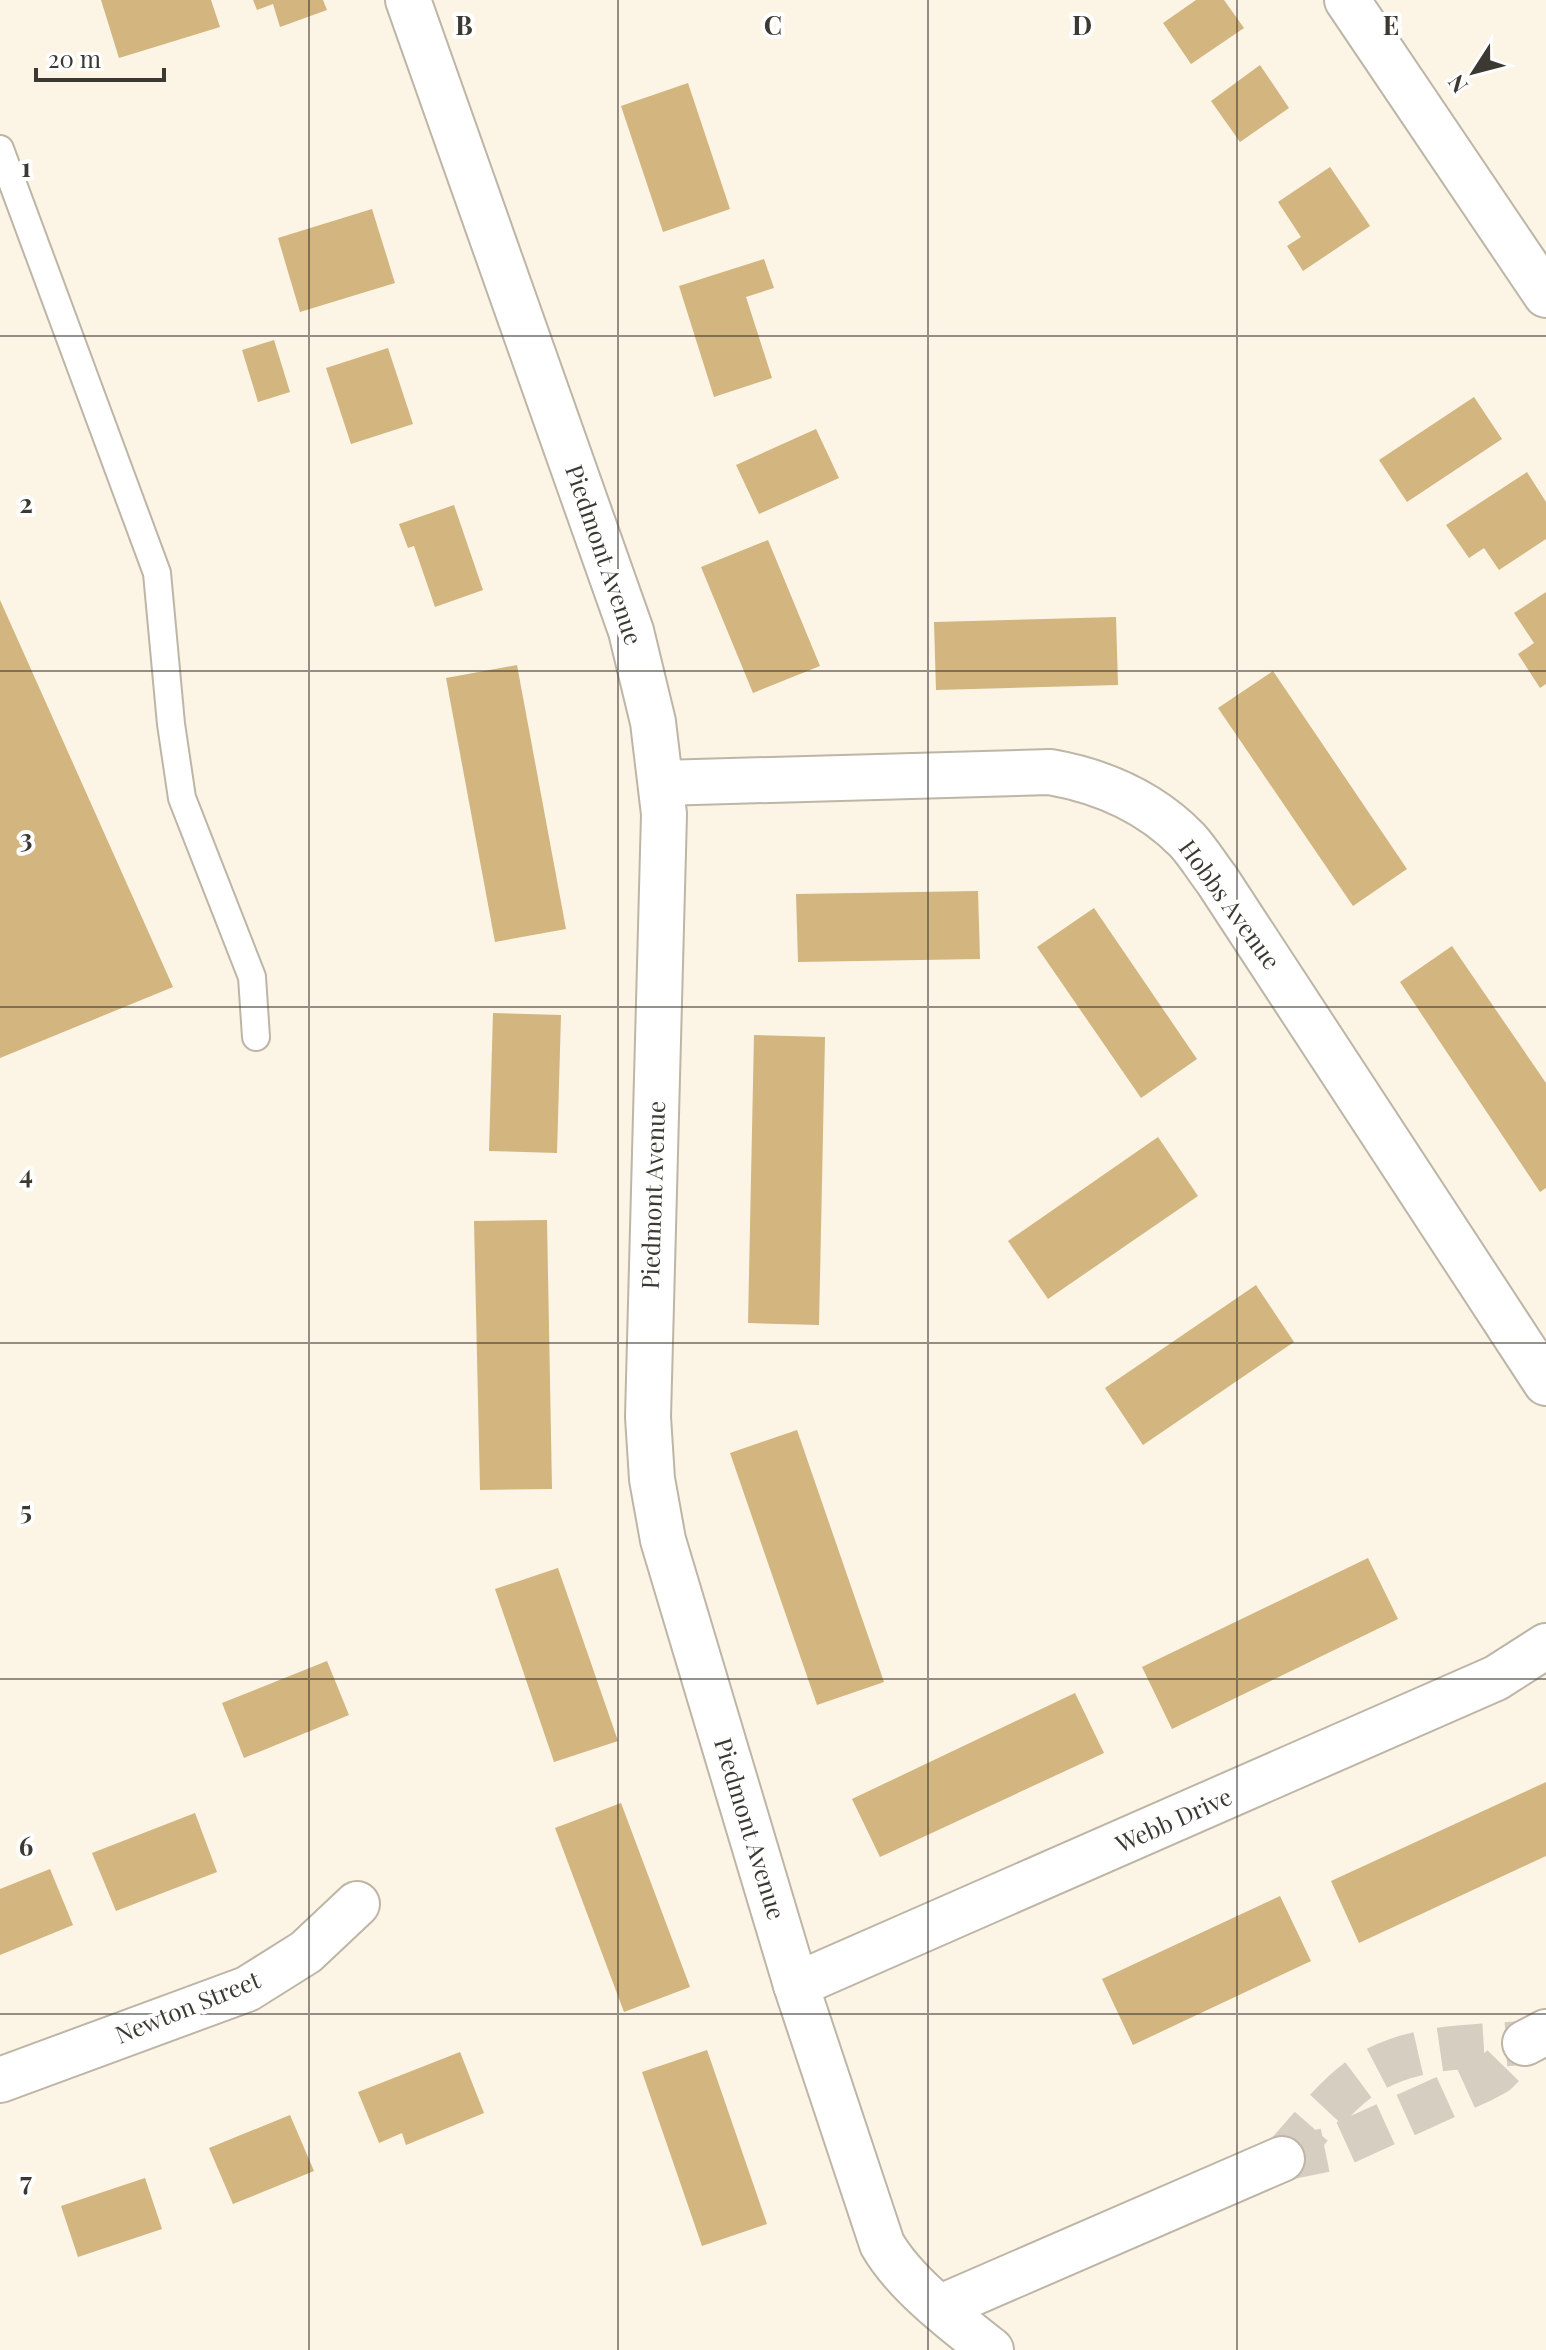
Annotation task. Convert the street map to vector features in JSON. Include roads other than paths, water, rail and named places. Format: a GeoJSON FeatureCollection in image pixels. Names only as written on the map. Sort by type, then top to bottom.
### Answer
{"type":"FeatureCollection","features":[{"type":"Feature","properties":{"kind":"street","name":"Piedmont Avenue"},"geometry":{"type":"LineString","coordinates":[[408,0],[631,631],[653,722],[664,814],[648,1417],[652,1479],[663,1540],[796,1985],[882,2244],[912,2281],[991,2350]]}},
{"type":"Feature","properties":{"kind":"street"},"geometry":{"type":"LineString","coordinates":[[1347,0],[1542,280]]}},
{"type":"Feature","properties":{"kind":"street","name":"Hobbs Avenue"},"geometry":{"type":"LineString","coordinates":[[661,783],[1050,772],[1081,777],[1138,802],[1186,840],[1217,880],[1546,1383]]}},
{"type":"Feature","properties":{"kind":"street","name":"Webb Drive"},"geometry":{"type":"LineString","coordinates":[[796,1985],[1496,1678],[1546,1646]]}},
{"type":"Feature","properties":{"kind":"street","name":"Newton Street"},"geometry":{"type":"LineString","coordinates":[[0,2080],[247,1989],[306,1952],[357,1904]]}},
{"type":"Feature","properties":{"kind":"street"},"geometry":{"type":"LineString","coordinates":[[941,2307],[1282,2159]]}},
{"type":"Feature","properties":{"kind":"lane"},"geometry":{"type":"LineString","coordinates":[[0,149],[157,573],[171,724],[182,798],[252,977],[256,1037]]}},
{"type":"Feature","properties":{"kind":"tunnel"},"geometry":{"type":"LineString","coordinates":[[1282,2159],[1342,2094],[1382,2066],[1401,2058],[1442,2049],[1525,2043]]}},
{"type":"Feature","properties":{"kind":"tunnel"},"geometry":{"type":"LineString","coordinates":[[1282,2159],[1331,2149],[1483,2080],[1496,2073],[1525,2043]]}}]}
